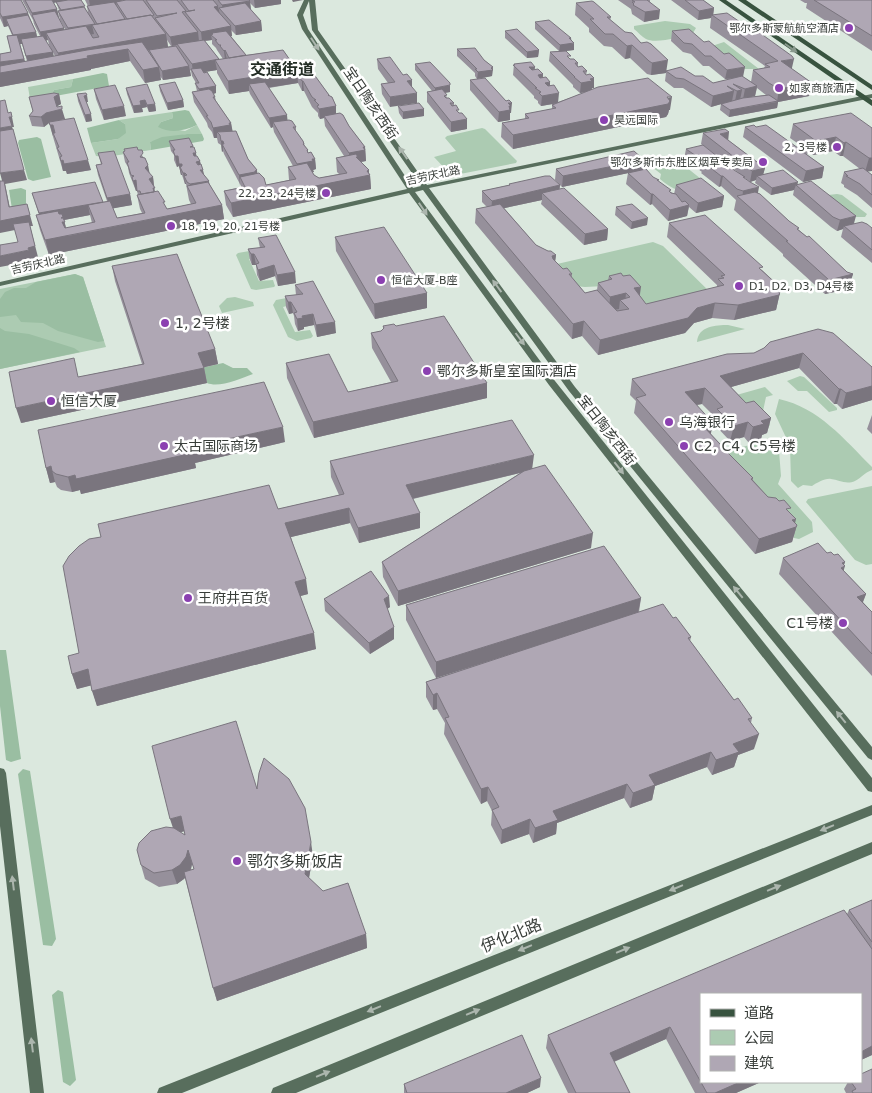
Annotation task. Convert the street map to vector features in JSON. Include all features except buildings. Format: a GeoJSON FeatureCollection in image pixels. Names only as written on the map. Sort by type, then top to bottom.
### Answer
{"type":"FeatureCollection","features":[{"type":"Feature","properties":{"kind":"main road"},"geometry":{"type":"LineString","coordinates":[[722,0],[868,97],[872,104]]}},
{"type":"Feature","properties":{"kind":"main road"},"geometry":{"type":"LineString","coordinates":[[742,0],[872,88]]}},
{"type":"Feature","properties":{"kind":"street","name":"宝日陶亥西街"},"geometry":{"type":"LineString","coordinates":[[307,0],[300,14],[305,29],[421,206],[565,399],[872,788]]}},
{"type":"Feature","properties":{"kind":"street","name":"宝日陶亥西街"},"geometry":{"type":"LineString","coordinates":[[312,0],[315,30],[572,389],[872,755]]}},
{"type":"Feature","properties":{"kind":"street","name":"吉劳庆北路"},"geometry":{"type":"LineString","coordinates":[[0,284],[426,187],[868,97]]}},
{"type":"Feature","properties":{"kind":"street"},"geometry":{"type":"LineString","coordinates":[[0,772],[37,1093]]}},
{"type":"Feature","properties":{"kind":"street","name":"伊化北路"},"geometry":{"type":"LineString","coordinates":[[164,1093],[872,810]]}},
{"type":"Feature","properties":{"kind":"street"},"geometry":{"type":"LineString","coordinates":[[278,1093],[872,848]]}},
{"type":"Feature","properties":{"kind":"green space"},"geometry":{"type":"Polygon","coordinates":[[[665,21],[690,24],[696,28],[693,33],[688,35],[656,41],[646,39],[634,29],[634,26],[665,21]]]}},
{"type":"Feature","properties":{"kind":"green space"},"geometry":{"type":"Polygon","coordinates":[[[724,42],[759,69],[743,69],[712,46],[724,42]]]}},
{"type":"Feature","properties":{"kind":"green space"},"geometry":{"type":"Polygon","coordinates":[[[103,73],[107,74],[109,86],[50,97],[54,90],[71,87],[73,79],[103,73]]]}},
{"type":"Feature","properties":{"kind":"green space"},"geometry":{"type":"Polygon","coordinates":[[[73,79],[71,87],[54,90],[50,97],[30,99],[28,87],[73,79]]]}},
{"type":"Feature","properties":{"kind":"green space"},"geometry":{"type":"Polygon","coordinates":[[[189,111],[197,125],[178,131],[158,127],[161,122],[173,118],[172,112],[189,111]]]}},
{"type":"Feature","properties":{"kind":"green space"},"geometry":{"type":"Polygon","coordinates":[[[172,112],[173,118],[161,122],[159,127],[185,131],[197,125],[202,134],[187,134],[150,142],[151,150],[106,157],[96,156],[91,143],[118,139],[125,124],[119,120],[172,112]]]}},
{"type":"Feature","properties":{"kind":"green space"},"geometry":{"type":"Polygon","coordinates":[[[119,120],[125,124],[126,133],[118,139],[91,143],[87,128],[119,120]]]}},
{"type":"Feature","properties":{"kind":"green space"},"geometry":{"type":"Polygon","coordinates":[[[482,128],[517,161],[516,163],[455,175],[449,173],[434,157],[456,151],[445,138],[447,136],[482,128]]]}},
{"type":"Feature","properties":{"kind":"green space"},"geometry":{"type":"Polygon","coordinates":[[[202,134],[204,139],[203,141],[151,150],[150,142],[162,137],[202,134]]]}},
{"type":"Feature","properties":{"kind":"green space"},"geometry":{"type":"Polygon","coordinates":[[[37,137],[41,139],[51,177],[33,181],[28,179],[18,143],[19,140],[37,137]]]}},
{"type":"Feature","properties":{"kind":"green space"},"geometry":{"type":"Polygon","coordinates":[[[676,162],[681,163],[706,183],[682,190],[672,188],[660,179],[661,174],[652,167],[676,162]]]}},
{"type":"Feature","properties":{"kind":"green space"},"geometry":{"type":"Polygon","coordinates":[[[21,188],[26,190],[26,210],[12,209],[9,190],[21,188]]]}},
{"type":"Feature","properties":{"kind":"green space"},"geometry":{"type":"Polygon","coordinates":[[[828,195],[842,195],[867,214],[865,217],[853,217],[828,195]]]}},
{"type":"Feature","properties":{"kind":"green space"},"geometry":{"type":"Polygon","coordinates":[[[653,242],[663,246],[713,295],[655,308],[642,301],[640,295],[625,285],[574,286],[557,264],[653,242]]]}},
{"type":"Feature","properties":{"kind":"green space"},"geometry":{"type":"Polygon","coordinates":[[[255,250],[259,257],[249,259],[259,281],[273,280],[274,287],[251,289],[236,255],[255,250]]]}},
{"type":"Feature","properties":{"kind":"green space"},"geometry":{"type":"Polygon","coordinates":[[[75,274],[83,277],[106,347],[0,369],[0,289],[75,274]]]}},
{"type":"Feature","properties":{"kind":"green space"},"geometry":{"type":"Polygon","coordinates":[[[75,274],[83,277],[104,341],[98,342],[58,331],[43,323],[21,322],[16,315],[0,317],[0,299],[5,292],[14,288],[26,288],[36,282],[75,274]]]}},
{"type":"Feature","properties":{"kind":"green space"},"geometry":{"type":"Polygon","coordinates":[[[235,297],[253,302],[254,306],[222,313],[219,306],[227,298],[235,297]]]}},
{"type":"Feature","properties":{"kind":"green space"},"geometry":{"type":"Polygon","coordinates":[[[292,297],[294,304],[283,307],[295,332],[310,330],[313,336],[311,338],[297,341],[288,337],[273,305],[276,300],[292,297]]]}},
{"type":"Feature","properties":{"kind":"green space"},"geometry":{"type":"Polygon","coordinates":[[[728,325],[745,329],[697,342],[698,337],[704,330],[713,326],[728,325]]]}},
{"type":"Feature","properties":{"kind":"green space"},"geometry":{"type":"Polygon","coordinates":[[[0,328],[5,331],[29,334],[74,348],[80,352],[0,369],[0,328]]]}},
{"type":"Feature","properties":{"kind":"green space"},"geometry":{"type":"Polygon","coordinates":[[[223,363],[233,368],[247,368],[253,374],[223,384],[207,383],[201,368],[223,363]]]}},
{"type":"Feature","properties":{"kind":"green space"},"geometry":{"type":"Polygon","coordinates":[[[800,376],[804,377],[837,410],[829,412],[807,391],[798,391],[787,381],[800,376]]]}},
{"type":"Feature","properties":{"kind":"green space"},"geometry":{"type":"Polygon","coordinates":[[[765,387],[773,395],[766,397],[763,411],[770,425],[768,428],[733,396],[765,387]]]}},
{"type":"Feature","properties":{"kind":"green space"},"geometry":{"type":"Polygon","coordinates":[[[779,399],[793,403],[819,417],[872,467],[872,470],[852,482],[829,479],[812,486],[803,485],[798,488],[791,481],[790,446],[775,414],[779,399]]]}},
{"type":"Feature","properties":{"kind":"green space"},"geometry":{"type":"Polygon","coordinates":[[[769,439],[779,451],[781,476],[778,484],[812,522],[813,532],[799,539],[794,538],[791,524],[723,453],[769,439]]]}},
{"type":"Feature","properties":{"kind":"green space"},"geometry":{"type":"Polygon","coordinates":[[[872,486],[872,564],[866,565],[855,560],[806,502],[808,499],[872,486]]]}},
{"type":"Feature","properties":{"kind":"green space"},"geometry":{"type":"Polygon","coordinates":[[[0,650],[6,650],[21,759],[11,762],[6,760],[0,706],[0,650]]]}},
{"type":"Feature","properties":{"kind":"green space"},"geometry":{"type":"Polygon","coordinates":[[[23,769],[30,771],[56,939],[52,946],[43,945],[18,774],[23,769]]]}},
{"type":"Feature","properties":{"kind":"green space"},"geometry":{"type":"Polygon","coordinates":[[[58,990],[63,992],[76,1080],[70,1086],[63,1082],[52,995],[58,990]]]}},
{"type":"Feature","properties":{"kind":"place","name":"鄂尔多斯蒙航航空酒店"},"geometry":{"type":"Point","coordinates":[849,28]}},
{"type":"Feature","properties":{"kind":"place","name":"如家商旅酒店"},"geometry":{"type":"Point","coordinates":[779,88]}},
{"type":"Feature","properties":{"kind":"place","name":"昊远国际"},"geometry":{"type":"Point","coordinates":[604,120]}},
{"type":"Feature","properties":{"kind":"place","name":"2, 3号楼"},"geometry":{"type":"Point","coordinates":[837,147]}},
{"type":"Feature","properties":{"kind":"place","name":"鄂尔多斯市东胜区烟草专卖局"},"geometry":{"type":"Point","coordinates":[763,162]}},
{"type":"Feature","properties":{"kind":"place","name":"22, 23, 24号楼"},"geometry":{"type":"Point","coordinates":[326,193]}},
{"type":"Feature","properties":{"kind":"place","name":"18, 19, 20, 21号楼"},"geometry":{"type":"Point","coordinates":[171,226]}},
{"type":"Feature","properties":{"kind":"place","name":"恒信大厦-B座"},"geometry":{"type":"Point","coordinates":[381,280]}},
{"type":"Feature","properties":{"kind":"place","name":"D1, D2, D3, D4号楼"},"geometry":{"type":"Point","coordinates":[739,286]}},
{"type":"Feature","properties":{"kind":"place","name":"1, 2号楼"},"geometry":{"type":"Point","coordinates":[165,323]}},
{"type":"Feature","properties":{"kind":"place","name":"鄂尔多斯皇室国际酒店"},"geometry":{"type":"Point","coordinates":[427,371]}},
{"type":"Feature","properties":{"kind":"place","name":"恒信大厦"},"geometry":{"type":"Point","coordinates":[51,401]}},
{"type":"Feature","properties":{"kind":"place","name":"乌海银行"},"geometry":{"type":"Point","coordinates":[669,422]}},
{"type":"Feature","properties":{"kind":"place","name":"太古国际商场"},"geometry":{"type":"Point","coordinates":[164,446]}},
{"type":"Feature","properties":{"kind":"place","name":"C2, C4, C5号楼"},"geometry":{"type":"Point","coordinates":[684,446]}},
{"type":"Feature","properties":{"kind":"place","name":"王府井百货"},"geometry":{"type":"Point","coordinates":[188,598]}},
{"type":"Feature","properties":{"kind":"place","name":"C1号楼"},"geometry":{"type":"Point","coordinates":[843,623]}},
{"type":"Feature","properties":{"kind":"place","name":"鄂尔多斯饭店"},"geometry":{"type":"Point","coordinates":[237,861]}},
{"type":"Feature","properties":{"kind":"district","name":"交通街道"},"geometry":{"type":"Point","coordinates":[282,69]}}]}
